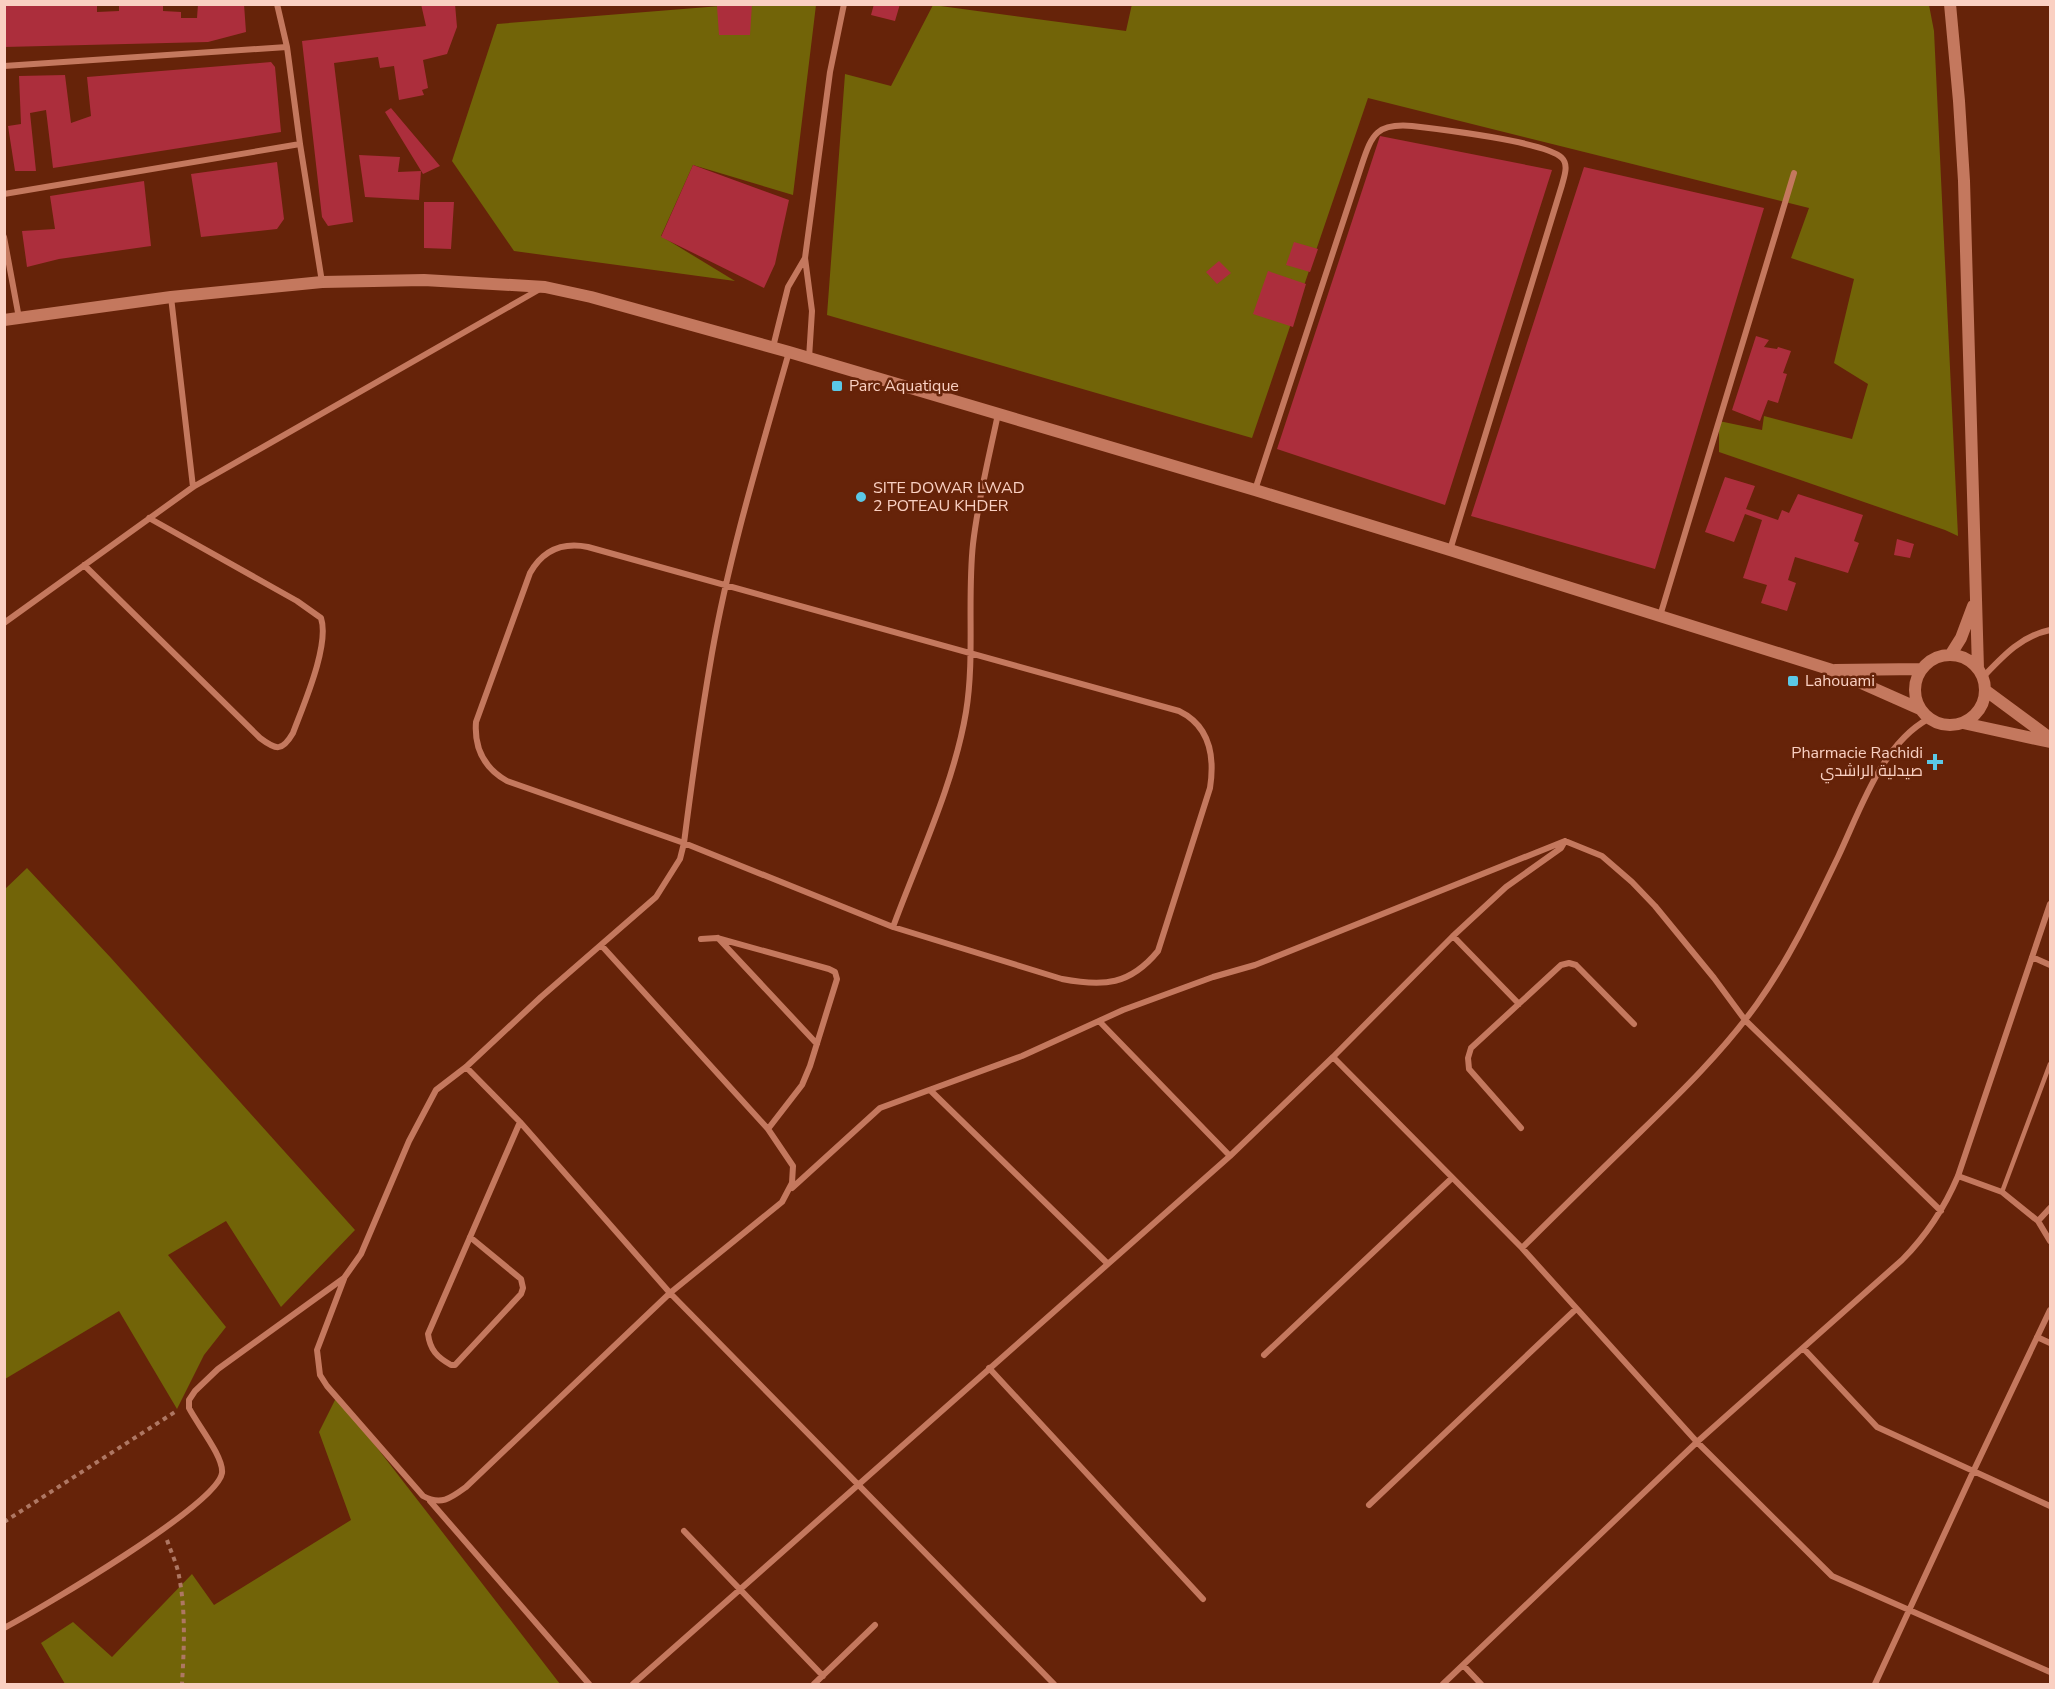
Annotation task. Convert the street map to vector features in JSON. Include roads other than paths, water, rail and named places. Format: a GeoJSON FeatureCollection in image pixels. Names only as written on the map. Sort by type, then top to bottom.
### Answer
{"type":"FeatureCollection","features":[{"type":"Feature","properties":{"kind":"main road"},"geometry":{"type":"LineString","coordinates":[[1950,4],[1964,181],[1980,673],[1986,690],[2050,740]]}},
{"type":"Feature","properties":{"kind":"main road"},"geometry":{"type":"LineString","coordinates":[[4,320],[171,297],[322,282],[424,280],[545,287],[591,297],[789,352],[1450,550],[1832,670],[1924,714],[1940,725],[1953,726],[1976,716],[1986,690]]}},
{"type":"Feature","properties":{"kind":"main road"},"geometry":{"type":"LineString","coordinates":[[1951,654],[1968,621],[1977,596]]}},
{"type":"Feature","properties":{"kind":"main road"},"geometry":{"type":"LineString","coordinates":[[1924,714],[1915,700],[1914,688],[1921,669],[1930,660],[1951,654],[1964,657],[1980,673]]}},
{"type":"Feature","properties":{"kind":"main road"},"geometry":{"type":"LineString","coordinates":[[1832,670],[1921,669]]}},
{"type":"Feature","properties":{"kind":"main road"},"geometry":{"type":"LineString","coordinates":[[1963,723],[2050,740]]}},
{"type":"Feature","properties":{"kind":"street"},"geometry":{"type":"LineString","coordinates":[[277,4],[287,47],[322,282]]}},
{"type":"Feature","properties":{"kind":"street"},"geometry":{"type":"LineString","coordinates":[[809,358],[812,311],[805,258],[830,72],[844,4]]}},
{"type":"Feature","properties":{"kind":"street"},"geometry":{"type":"LineString","coordinates":[[4,66],[287,47]]}},
{"type":"Feature","properties":{"kind":"street"},"geometry":{"type":"LineString","coordinates":[[1255,490],[1358,174],[1375,134],[1387,126],[1412,126],[1519,143],[1546,150],[1561,157],[1565,162],[1566,169],[1562,186],[1450,550]]}},
{"type":"Feature","properties":{"kind":"street"},"geometry":{"type":"LineString","coordinates":[[4,194],[300,144]]}},
{"type":"Feature","properties":{"kind":"street"},"geometry":{"type":"LineString","coordinates":[[1659,616],[1794,173]]}},
{"type":"Feature","properties":{"kind":"street"},"geometry":{"type":"LineString","coordinates":[[4,237],[19,318]]}},
{"type":"Feature","properties":{"kind":"street"},"geometry":{"type":"LineString","coordinates":[[773,348],[786,294],[795,272],[805,258]]}},
{"type":"Feature","properties":{"kind":"street"},"geometry":{"type":"LineString","coordinates":[[4,623],[193,487],[545,287]]}},
{"type":"Feature","properties":{"kind":"street"},"geometry":{"type":"LineString","coordinates":[[171,297],[193,487]]}},
{"type":"Feature","properties":{"kind":"street"},"geometry":{"type":"LineString","coordinates":[[600,945],[768,1129],[793,1166],[792,1183],[782,1202],[670,1293],[466,1487],[442,1501],[432,1501],[423,1496],[327,1386],[320,1375],[317,1350],[344,1278],[361,1254],[387,1189],[424,1109],[436,1090],[466,1067],[541,997],[600,945],[656,897],[680,859],[712,653],[726,587],[789,352]]}},
{"type":"Feature","properties":{"kind":"street"},"geometry":{"type":"LineString","coordinates":[[892,927],[955,758],[967,709],[973,544],[982,485],[998,414]]}},
{"type":"Feature","properties":{"kind":"street"},"geometry":{"type":"LineString","coordinates":[[84,565],[260,738],[270,746],[282,747],[293,733],[320,655],[324,633],[321,618],[297,601],[148,518]]}},
{"type":"Feature","properties":{"kind":"street"},"geometry":{"type":"LineString","coordinates":[[568,545],[588,547],[970,654],[1179,711],[1191,717],[1199,726],[1211,751],[1210,788],[1158,951],[1144,968],[1126,978],[1083,983],[1062,979],[892,927],[684,843],[507,781],[496,775],[481,757],[475,734],[476,722],[530,573],[535,564],[550,551],[568,545]]}},
{"type":"Feature","properties":{"kind":"street"},"geometry":{"type":"LineString","coordinates":[[1980,673],[2020,642],[2035,634],[2050,630]]}},
{"type":"Feature","properties":{"kind":"street"},"geometry":{"type":"LineString","coordinates":[[1522,1248],[1663,1110],[1724,1046],[1745,1020],[1789,954],[1881,770],[1904,736],[1924,714]]}},
{"type":"Feature","properties":{"kind":"street"},"geometry":{"type":"LineString","coordinates":[[633,1684],[1230,1156],[1333,1057],[1453,936],[1506,887],[1562,848],[1565,841]]}},
{"type":"Feature","properties":{"kind":"street"},"geometry":{"type":"LineString","coordinates":[[788,1192],[880,1108],[932,1091],[1022,1056],[1099,1021],[1198,983],[1255,965],[1565,841],[1602,856],[1632,882],[1707,970],[1745,1020],[1941,1211]]}},
{"type":"Feature","properties":{"kind":"street"},"geometry":{"type":"LineString","coordinates":[[1443,1684],[1697,1442],[1902,1260],[1930,1229],[1958,1176],[2050,904]]}},
{"type":"Feature","properties":{"kind":"street"},"geometry":{"type":"LineString","coordinates":[[1453,936],[1519,1004]]}},
{"type":"Feature","properties":{"kind":"street"},"geometry":{"type":"LineString","coordinates":[[701,939],[717,938],[835,972],[837,979],[802,1085],[768,1129]]}},
{"type":"Feature","properties":{"kind":"street"},"geometry":{"type":"LineString","coordinates":[[717,938],[817,1044]]}},
{"type":"Feature","properties":{"kind":"street"},"geometry":{"type":"LineString","coordinates":[[2032,957],[2050,965]]}},
{"type":"Feature","properties":{"kind":"street"},"geometry":{"type":"LineString","coordinates":[[1521,1128],[1469,1070],[1468,1058],[1471,1048],[1561,965],[1569,963],[1576,965],[1634,1024]]}},
{"type":"Feature","properties":{"kind":"street"},"geometry":{"type":"LineString","coordinates":[[1099,1021],[1230,1156]]}},
{"type":"Feature","properties":{"kind":"street"},"geometry":{"type":"LineString","coordinates":[[1333,1057],[1522,1248],[1697,1442],[1833,1576],[2050,1672]]}},
{"type":"Feature","properties":{"kind":"street"},"geometry":{"type":"LineString","coordinates":[[466,1067],[520,1122],[670,1293],[1054,1684]]}},
{"type":"Feature","properties":{"kind":"street"},"geometry":{"type":"LineString","coordinates":[[932,1091],[1107,1263]]}},
{"type":"Feature","properties":{"kind":"street"},"geometry":{"type":"LineString","coordinates":[[470,1237],[521,1279],[523,1288],[521,1294],[455,1365],[451,1365],[433,1352],[429,1346],[428,1334],[470,1237],[520,1122]]}},
{"type":"Feature","properties":{"kind":"street"},"geometry":{"type":"LineString","coordinates":[[1958,1176],[2002,1192],[2038,1221],[2050,1241]]}},
{"type":"Feature","properties":{"kind":"street"},"geometry":{"type":"LineString","coordinates":[[1264,1355],[1452,1178]]}},
{"type":"Feature","properties":{"kind":"street"},"geometry":{"type":"LineString","coordinates":[[2038,1221],[2050,1208]]}},
{"type":"Feature","properties":{"kind":"street"},"geometry":{"type":"LineString","coordinates":[[4,1628],[148,1540],[199,1503],[210,1492],[217,1484],[223,1470],[189,1408],[189,1400],[195,1390],[218,1370],[344,1278]]}},
{"type":"Feature","properties":{"kind":"street"},"geometry":{"type":"LineString","coordinates":[[1369,1505],[1575,1309]]}},
{"type":"Feature","properties":{"kind":"street"},"geometry":{"type":"LineString","coordinates":[[1875,1684],[2050,1310]]}},
{"type":"Feature","properties":{"kind":"street"},"geometry":{"type":"LineString","coordinates":[[2037,1337],[2050,1343]]}},
{"type":"Feature","properties":{"kind":"street"},"geometry":{"type":"LineString","coordinates":[[1803,1348],[1876,1427],[2050,1506]]}},
{"type":"Feature","properties":{"kind":"street"},"geometry":{"type":"LineString","coordinates":[[989,1368],[1203,1599]]}},
{"type":"Feature","properties":{"kind":"street"},"geometry":{"type":"LineString","coordinates":[[428,1499],[589,1684]]}},
{"type":"Feature","properties":{"kind":"street"},"geometry":{"type":"LineString","coordinates":[[684,1531],[823,1676]]}},
{"type":"Feature","properties":{"kind":"street"},"geometry":{"type":"LineString","coordinates":[[814,1684],[875,1625]]}},
{"type":"Feature","properties":{"kind":"street"},"geometry":{"type":"LineString","coordinates":[[1463,1665],[1481,1684]]}},
{"type":"Feature","properties":{"kind":"lane"},"geometry":{"type":"LineString","coordinates":[[2002,1192],[2050,1064]]}},
{"type":"Feature","properties":{"kind":"place","name":"Parc Aquatique"},"geometry":{"type":"Point","coordinates":[837,386]}},
{"type":"Feature","properties":{"kind":"place","name":"SITE DOWAR LWAD 2 POTEAU KHDER"},"geometry":{"type":"Point","coordinates":[861,497]}},
{"type":"Feature","properties":{"kind":"place","name":"Lahouami"},"geometry":{"type":"Point","coordinates":[1793,681]}},
{"type":"Feature","properties":{"kind":"place","name":"Pharmacie Rachidi صيدلية الراشدي"},"geometry":{"type":"Point","coordinates":[1935,762]}}]}
